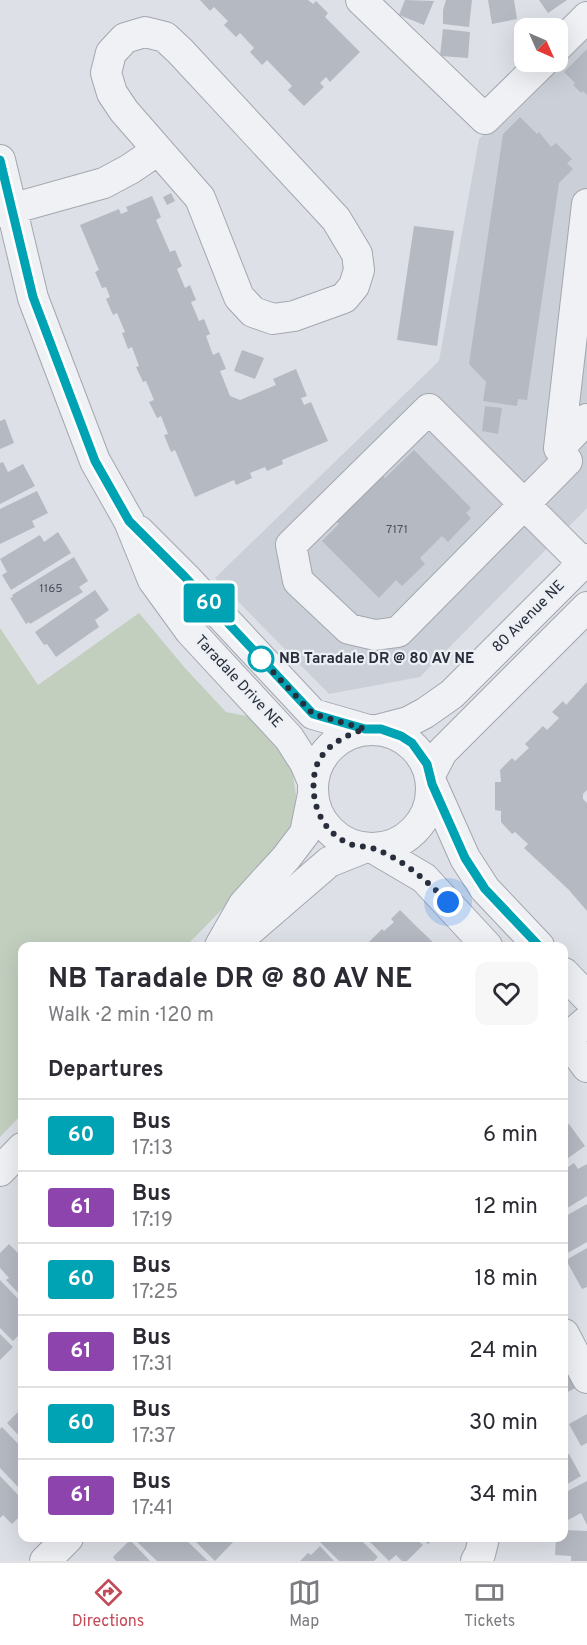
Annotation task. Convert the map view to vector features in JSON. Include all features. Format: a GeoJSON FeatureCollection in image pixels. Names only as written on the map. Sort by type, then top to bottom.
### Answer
{"type":"FeatureCollection","features":[{"type":"Feature","properties":{"kind":"street"},"geometry":{"type":"LineString","coordinates":[[361,0],[484,119],[533,72]]}},
{"type":"Feature","properties":{"kind":"street"},"geometry":{"type":"LineString","coordinates":[[568,36],[587,17]]}},
{"type":"Feature","properties":{"kind":"street"},"geometry":{"type":"LineString","coordinates":[[145,32],[165,37],[180,51],[336,219],[357,254],[359,270],[354,286],[344,298],[294,316],[273,319],[254,312],[238,297],[200,198],[158,150],[124,111],[112,93],[106,73],[111,53],[125,38],[145,32]]}},
{"type":"Feature","properties":{"kind":"street"},"geometry":{"type":"LineString","coordinates":[[6,211],[104,183],[158,150]]}},
{"type":"Feature","properties":{"kind":"street","name":"Taradale Drive NE"},"geometry":{"type":"LineString","coordinates":[[0,160],[6,211],[33,297],[95,461],[129,521],[153,580],[190,631],[289,738],[305,763],[313,788]]}},
{"type":"Feature","properties":{"kind":"street"},"geometry":{"type":"LineString","coordinates":[[571,457],[587,204]]}},
{"type":"Feature","properties":{"kind":"street"},"geometry":{"type":"LineString","coordinates":[[585,561],[525,504],[429,409],[291,545],[298,581],[349,629],[375,635],[398,632],[525,504],[571,457],[587,419]]}},
{"type":"Feature","properties":{"kind":"street","name":"Taradale Drive NE"},"geometry":{"type":"LineString","coordinates":[[129,521],[185,577],[313,714],[373,729]]}},
{"type":"Feature","properties":{"kind":"street","name":"80 Avenue NE"},"geometry":{"type":"LineString","coordinates":[[373,729],[408,722],[452,694],[585,561]]}},
{"type":"Feature","properties":{"kind":"street"},"geometry":{"type":"LineString","coordinates":[[246,941],[329,862],[369,848],[394,844],[408,836],[423,820],[431,799],[431,780],[442,752],[587,607]]}},
{"type":"Feature","properties":{"kind":"street"},"geometry":{"type":"LineString","coordinates":[[222,942],[244,904],[286,858],[305,833],[316,767],[324,754],[345,735],[373,729],[401,736],[412,743],[427,764],[431,780],[465,858],[485,889],[535,942]]}},
{"type":"Feature","properties":{"kind":"street"},"geometry":{"type":"LineString","coordinates":[[313,788],[314,803],[323,823],[338,838],[351,845],[369,848],[424,878],[483,942]]}},
{"type":"Feature","properties":{"kind":"street"},"geometry":{"type":"LineString","coordinates":[[568,977],[587,998]]}},
{"type":"Feature","properties":{"kind":"street"},"geometry":{"type":"LineString","coordinates":[[570,1034],[587,1067]]}},
{"type":"Feature","properties":{"kind":"street"},"geometry":{"type":"LineString","coordinates":[[0,1171],[18,1152]]}},
{"type":"Feature","properties":{"kind":"street"},"geometry":{"type":"LineString","coordinates":[[568,1342],[587,1378]]}},
{"type":"Feature","properties":{"kind":"street"},"geometry":{"type":"LineString","coordinates":[[45,1561],[64,1542]]}},
{"type":"Feature","properties":{"kind":"street"},"geometry":{"type":"LineString","coordinates":[[476,1561],[483,1542]]}},
{"type":"Feature","properties":{"kind":"shaded area"},"geometry":{"type":"Polygon","coordinates":[[[587,33],[587,508],[420,677],[329,694],[215,578],[439,361],[479,139],[547,72],[568,72],[568,52],[587,33]]]}},
{"type":"Feature","properties":{"kind":"green space"},"geometry":{"type":"Polygon","coordinates":[[[139,613],[226,712],[252,717],[269,731],[291,764],[296,795],[292,831],[261,870],[190,942],[18,942],[18,1118],[0,1137],[0,628],[38,685],[139,613]]]}},
{"type":"Feature","properties":{"kind":"building"},"geometry":{"type":"Polygon","coordinates":[[[200,0],[308,0],[313,4],[316,1],[328,13],[325,17],[360,52],[330,82],[326,77],[320,83],[324,87],[304,106],[288,90],[292,86],[267,60],[262,65],[250,52],[254,48],[240,33],[236,37],[224,25],[228,21],[214,7],[210,11],[200,0]]]}},
{"type":"Feature","properties":{"kind":"building"},"geometry":{"type":"Polygon","coordinates":[[[405,0],[434,1],[424,25],[399,15],[405,0]]]}},
{"type":"Feature","properties":{"kind":"building"},"geometry":{"type":"Polygon","coordinates":[[[446,0],[472,0],[469,27],[443,24],[446,0]]]}},
{"type":"Feature","properties":{"kind":"building"},"geometry":{"type":"Polygon","coordinates":[[[488,0],[514,0],[517,18],[492,24],[488,0]]]}},
{"type":"Feature","properties":{"kind":"building"},"geometry":{"type":"Polygon","coordinates":[[[539,0],[567,0],[548,13],[539,0]]]}},
{"type":"Feature","properties":{"kind":"building"},"geometry":{"type":"Polygon","coordinates":[[[443,29],[470,32],[468,58],[440,56],[443,29]]]}},
{"type":"Feature","properties":{"kind":"building"},"geometry":{"type":"Polygon","coordinates":[[[587,49],[587,95],[583,91],[581,93],[573,85],[575,83],[564,72],[568,72],[568,68],[587,49]]]}},
{"type":"Feature","properties":{"kind":"building"},"geometry":{"type":"Polygon","coordinates":[[[520,117],[537,134],[539,132],[551,147],[556,143],[572,159],[567,163],[573,169],[559,183],[527,400],[518,399],[517,406],[483,401],[486,382],[469,364],[503,134],[520,117]]]}},
{"type":"Feature","properties":{"kind":"building"},"geometry":{"type":"Polygon","coordinates":[[[171,193],[175,201],[167,205],[163,197],[171,193]]]}},
{"type":"Feature","properties":{"kind":"building"},"geometry":{"type":"Polygon","coordinates":[[[152,196],[161,217],[156,220],[170,252],[175,250],[182,266],[177,269],[185,288],[190,285],[196,300],[191,302],[199,321],[204,319],[210,334],[206,336],[213,355],[219,352],[226,369],[220,371],[230,396],[240,400],[276,385],[273,379],[296,369],[307,396],[301,398],[304,405],[311,402],[328,441],[282,460],[283,464],[267,471],[265,467],[250,473],[252,478],[236,485],[234,480],[195,497],[175,450],[171,452],[164,435],[168,434],[161,416],[157,418],[149,402],[154,400],[146,381],[143,382],[136,367],[139,366],[132,347],[128,349],[122,333],[125,332],[117,313],[113,315],[106,299],[110,297],[106,287],[102,288],[95,272],[99,270],[80,225],[119,209],[121,214],[128,211],[126,207],[152,196]]]}},
{"type":"Feature","properties":{"kind":"building"},"geometry":{"type":"Polygon","coordinates":[[[414,226],[454,231],[437,346],[397,340],[414,226]]]}},
{"type":"Feature","properties":{"kind":"building"},"geometry":{"type":"Polygon","coordinates":[[[242,350],[264,358],[255,379],[234,371],[242,350]]]}},
{"type":"Feature","properties":{"kind":"building"},"geometry":{"type":"Polygon","coordinates":[[[485,406],[502,408],[498,434],[482,431],[485,406]]]}},
{"type":"Feature","properties":{"kind":"building"},"geometry":{"type":"Polygon","coordinates":[[[5,419],[14,443],[0,449],[0,421],[5,419]]]}},
{"type":"Feature","properties":{"kind":"building"},"geometry":{"type":"Polygon","coordinates":[[[414,450],[471,508],[466,513],[471,518],[448,542],[442,536],[420,558],[425,564],[402,586],[396,580],[379,598],[322,541],[339,524],[334,518],[379,472],[385,478],[414,450]]]}},
{"type":"Feature","properties":{"kind":"building"},"geometry":{"type":"Polygon","coordinates":[[[3,462],[8,472],[23,464],[35,486],[0,504],[0,463],[3,462]]]}},
{"type":"Feature","properties":{"kind":"building"},"geometry":{"type":"Polygon","coordinates":[[[37,491],[48,513],[32,521],[35,527],[0,544],[0,509],[37,491]]]}},
{"type":"Feature","properties":{"kind":"building"},"geometry":{"type":"Polygon","coordinates":[[[58,532],[71,553],[11,590],[2,575],[7,572],[0,559],[40,535],[44,542],[58,532]]]}},
{"type":"Feature","properties":{"kind":"building"},"geometry":{"type":"Polygon","coordinates":[[[74,557],[88,581],[79,587],[83,592],[30,624],[29,622],[26,624],[10,598],[13,597],[12,595],[74,557]]]}},
{"type":"Feature","properties":{"kind":"building"},"geometry":{"type":"Polygon","coordinates":[[[95,590],[109,610],[95,620],[99,627],[56,657],[35,632],[95,590]]]}},
{"type":"Feature","properties":{"kind":"building"},"geometry":{"type":"Polygon","coordinates":[[[587,682],[587,790],[583,794],[583,799],[587,803],[587,911],[568,889],[524,848],[528,844],[515,832],[512,834],[501,822],[501,811],[495,810],[495,782],[501,782],[500,770],[512,758],[515,761],[529,748],[525,744],[543,726],[547,730],[559,718],[552,712],[563,701],[566,705],[587,682]]]}},
{"type":"Feature","properties":{"kind":"building"},"geometry":{"type":"Polygon","coordinates":[[[400,910],[433,942],[369,942],[382,929],[384,931],[394,922],[391,919],[400,910]]]}},
{"type":"Feature","properties":{"kind":"building"},"geometry":{"type":"Polygon","coordinates":[[[568,1125],[585,1146],[568,1158],[568,1125]]]}},
{"type":"Feature","properties":{"kind":"building"},"geometry":{"type":"Polygon","coordinates":[[[574,1163],[578,1169],[587,1164],[587,1196],[568,1208],[568,1167],[574,1163]]]}},
{"type":"Feature","properties":{"kind":"building"},"geometry":{"type":"Polygon","coordinates":[[[587,1204],[587,1242],[568,1253],[568,1215],[587,1204]]]}},
{"type":"Feature","properties":{"kind":"building"},"geometry":{"type":"Polygon","coordinates":[[[9,1244],[18,1253],[18,1293],[6,1280],[9,1278],[0,1268],[0,1253],[9,1244]]]}},
{"type":"Feature","properties":{"kind":"building"},"geometry":{"type":"Polygon","coordinates":[[[587,1248],[587,1287],[582,1289],[568,1264],[568,1259],[587,1248]]]}},
{"type":"Feature","properties":{"kind":"building"},"geometry":{"type":"Polygon","coordinates":[[[0,1280],[18,1299],[18,1336],[13,1341],[0,1328],[0,1280]]]}},
{"type":"Feature","properties":{"kind":"building"},"geometry":{"type":"Polygon","coordinates":[[[0,1334],[13,1347],[0,1360],[0,1334]]]}},
{"type":"Feature","properties":{"kind":"building"},"geometry":{"type":"Polygon","coordinates":[[[568,1367],[579,1386],[568,1392],[568,1367]]]}},
{"type":"Feature","properties":{"kind":"building"},"geometry":{"type":"Polygon","coordinates":[[[18,1412],[18,1435],[7,1423],[18,1412]]]}},
{"type":"Feature","properties":{"kind":"building"},"geometry":{"type":"Polygon","coordinates":[[[587,1414],[587,1443],[581,1446],[569,1424],[587,1414]]]}},
{"type":"Feature","properties":{"kind":"building"},"geometry":{"type":"Polygon","coordinates":[[[2,1427],[18,1444],[18,1487],[0,1468],[0,1429],[2,1427]]]}},
{"type":"Feature","properties":{"kind":"building"},"geometry":{"type":"Polygon","coordinates":[[[568,1455],[581,1476],[568,1484],[568,1455]]]}},
{"type":"Feature","properties":{"kind":"building"},"geometry":{"type":"Polygon","coordinates":[[[0,1476],[18,1495],[18,1518],[12,1524],[3,1515],[0,1518],[0,1476]]]}},
{"type":"Feature","properties":{"kind":"building"},"geometry":{"type":"Polygon","coordinates":[[[587,1481],[587,1525],[581,1513],[568,1520],[568,1491],[587,1481]]]}},
{"type":"Feature","properties":{"kind":"building"},"geometry":{"type":"Polygon","coordinates":[[[568,1530],[587,1531],[587,1561],[571,1561],[571,1556],[555,1555],[556,1542],[568,1542],[568,1530]]]}},
{"type":"Feature","properties":{"kind":"building"},"geometry":{"type":"Polygon","coordinates":[[[128,1542],[132,1542],[150,1561],[116,1561],[113,1557],[128,1542]]]}},
{"type":"Feature","properties":{"kind":"building"},"geometry":{"type":"Polygon","coordinates":[[[137,1542],[188,1542],[208,1561],[157,1561],[137,1542]]]}},
{"type":"Feature","properties":{"kind":"building"},"geometry":{"type":"Polygon","coordinates":[[[196,1542],[233,1542],[215,1561],[196,1542]]]}},
{"type":"Feature","properties":{"kind":"building"},"geometry":{"type":"Polygon","coordinates":[[[320,1542],[363,1542],[378,1557],[374,1561],[339,1561],[320,1542]]]}},
{"type":"Feature","properties":{"kind":"building"},"geometry":{"type":"Polygon","coordinates":[[[370,1542],[420,1542],[423,1545],[407,1561],[402,1561],[396,1555],[389,1561],[370,1542]]]}},
{"type":"Feature","properties":{"kind":"building"},"geometry":{"type":"Polygon","coordinates":[[[320,1546],[334,1561],[300,1561],[308,1553],[311,1555],[320,1546]]]}},
{"type":"Feature","properties":{"kind":"bus line","name":"60"},"geometry":{"type":"LineString","coordinates":[[0,160],[33,297],[95,461],[129,521],[185,577],[313,714],[365,729],[381,729],[401,736],[412,743],[427,764],[432,784],[465,858],[485,889],[535,942]]}},
{"type":"Feature","properties":{"kind":"place","name":"NB Taradale DR @ 80 AV NE"},"geometry":{"type":"Point","coordinates":[261,659]}},
{"type":"Feature","properties":{"kind":"route"},"geometry":{"type":"LineString","coordinates":[[261,659],[256,654],[313,714],[365,729],[345,735],[324,754],[316,767],[313,785],[314,803],[323,823],[338,838],[351,845],[373,848],[407,867],[424,878],[448,902]]}}]}
